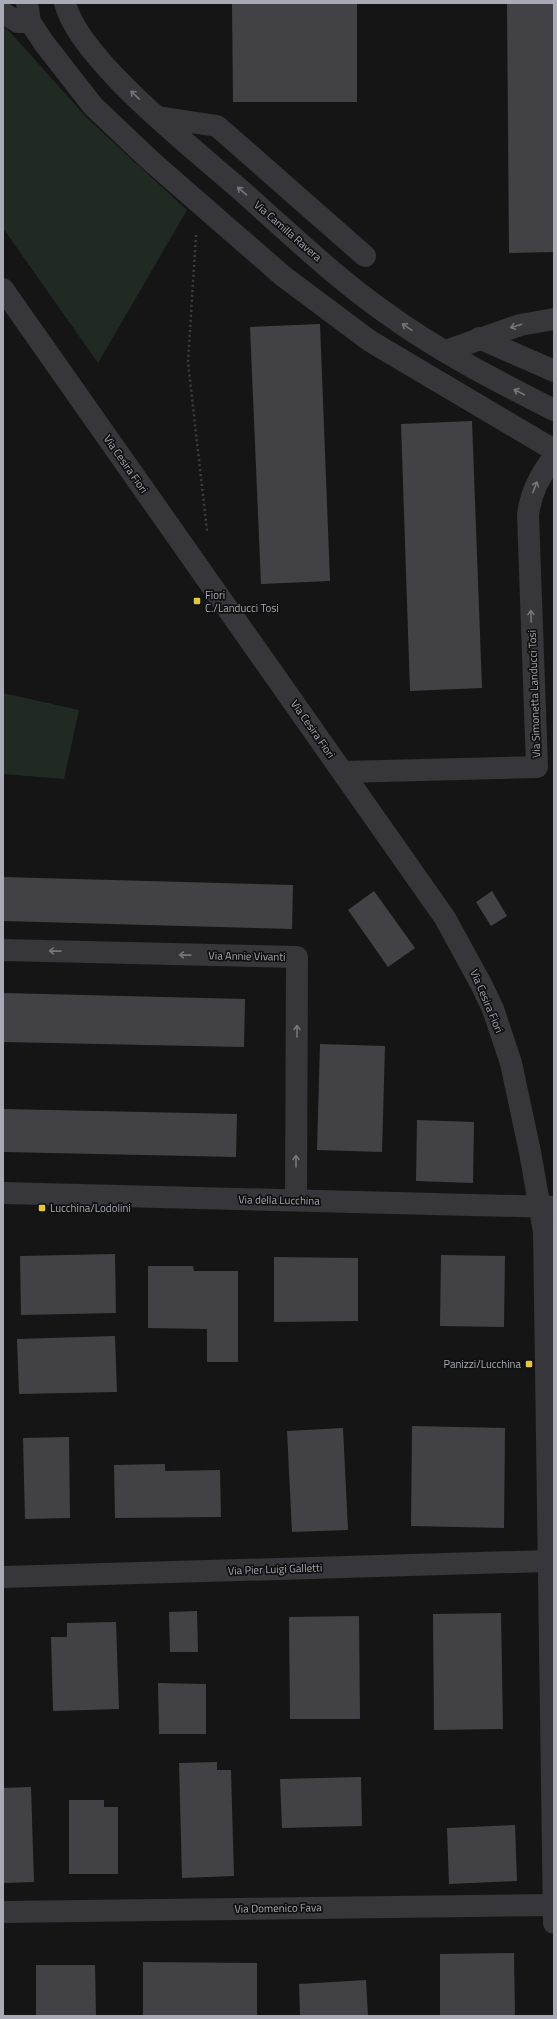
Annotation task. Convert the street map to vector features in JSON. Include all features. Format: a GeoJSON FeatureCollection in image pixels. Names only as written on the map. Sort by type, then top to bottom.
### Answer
{"type":"FeatureCollection","features":[{"type":"Feature","properties":{"kind":"street","name":"Via Camilla Ravera"},"geometry":{"type":"LineString","coordinates":[[65,3],[76,30],[95,54],[158,116],[319,259],[366,298],[420,337],[554,410]]}},
{"type":"Feature","properties":{"kind":"street"},"geometry":{"type":"LineString","coordinates":[[3,12],[18,22],[28,12],[44,43],[93,106],[150,161],[283,276],[370,341],[408,355],[554,450]]}},
{"type":"Feature","properties":{"kind":"street"},"geometry":{"type":"LineString","coordinates":[[158,116],[217,126],[365,256]]}},
{"type":"Feature","properties":{"kind":"street","name":"Via Cesira Fiori"},"geometry":{"type":"LineString","coordinates":[[3,289],[445,918],[493,1009],[510,1063],[547,1207],[544,1232],[548,1561],[551,1615],[554,1914]]}},
{"type":"Feature","properties":{"kind":"street"},"geometry":{"type":"LineString","coordinates":[[446,351],[479,338],[520,325],[554,319]]}},
{"type":"Feature","properties":{"kind":"street"},"geometry":{"type":"LineString","coordinates":[[479,338],[554,371]]}},
{"type":"Feature","properties":{"kind":"street","name":"Via Simonetta Landucci Tosi"},"geometry":{"type":"LineString","coordinates":[[343,772],[537,767],[528,515],[537,482],[554,457]]}},
{"type":"Feature","properties":{"kind":"street","name":"Via Annie Vivanti"},"geometry":{"type":"LineString","coordinates":[[3,950],[297,957],[296,1200]]}},
{"type":"Feature","properties":{"kind":"street","name":"Via della Lucchina"},"geometry":{"type":"LineString","coordinates":[[3,1194],[547,1207]]}},
{"type":"Feature","properties":{"kind":"street","name":"Via Pier Luigi Galletti"},"geometry":{"type":"LineString","coordinates":[[3,1577],[548,1561]]}},
{"type":"Feature","properties":{"kind":"street","name":"Via Domenico Fava"},"geometry":{"type":"LineString","coordinates":[[3,1912],[554,1914]]}},
{"type":"Feature","properties":{"kind":"path"},"geometry":{"type":"LineString","coordinates":[[198,202],[188,362],[207,531]]}},
{"type":"Feature","properties":{"kind":"shaded area"},"geometry":{"type":"Polygon","coordinates":[[[3,26],[88,119],[187,210],[98,363],[3,228],[3,26]]]}},
{"type":"Feature","properties":{"kind":"shaded area"},"geometry":{"type":"Polygon","coordinates":[[[3,693],[79,710],[64,779],[3,774],[3,693]]]}},
{"type":"Feature","properties":{"kind":"building"},"geometry":{"type":"Polygon","coordinates":[[[232,3],[357,3],[357,102],[233,102],[232,3]]]}},
{"type":"Feature","properties":{"kind":"building"},"geometry":{"type":"Polygon","coordinates":[[[507,3],[554,3],[554,252],[509,253],[507,3]]]}},
{"type":"Feature","properties":{"kind":"building"},"geometry":{"type":"Polygon","coordinates":[[[320,324],[330,581],[261,584],[250,327],[320,324]]]}},
{"type":"Feature","properties":{"kind":"building"},"geometry":{"type":"Polygon","coordinates":[[[472,421],[482,688],[410,691],[401,424],[472,421]]]}},
{"type":"Feature","properties":{"kind":"building"},"geometry":{"type":"Polygon","coordinates":[[[3,877],[293,885],[292,929],[3,921],[3,877]]]}},
{"type":"Feature","properties":{"kind":"building"},"geometry":{"type":"Polygon","coordinates":[[[374,891],[415,948],[388,967],[348,910],[374,891]]]}},
{"type":"Feature","properties":{"kind":"building"},"geometry":{"type":"Polygon","coordinates":[[[492,891],[507,916],[491,926],[476,902],[492,891]]]}},
{"type":"Feature","properties":{"kind":"building"},"geometry":{"type":"Polygon","coordinates":[[[3,993],[245,999],[244,1047],[3,1042],[3,993]]]}},
{"type":"Feature","properties":{"kind":"building"},"geometry":{"type":"Polygon","coordinates":[[[320,1044],[385,1046],[382,1152],[317,1150],[320,1044]]]}},
{"type":"Feature","properties":{"kind":"building"},"geometry":{"type":"Polygon","coordinates":[[[3,1109],[237,1114],[236,1157],[3,1152],[3,1109]]]}},
{"type":"Feature","properties":{"kind":"building"},"geometry":{"type":"Polygon","coordinates":[[[417,1120],[474,1122],[473,1183],[416,1181],[417,1120]]]}},
{"type":"Feature","properties":{"kind":"building"},"geometry":{"type":"Polygon","coordinates":[[[115,1254],[116,1313],[21,1315],[20,1256],[115,1254]]]}},
{"type":"Feature","properties":{"kind":"building"},"geometry":{"type":"Polygon","coordinates":[[[441,1255],[505,1256],[504,1327],[440,1326],[441,1255]]]}},
{"type":"Feature","properties":{"kind":"building"},"geometry":{"type":"Polygon","coordinates":[[[274,1257],[358,1258],[358,1321],[274,1322],[274,1257]]]}},
{"type":"Feature","properties":{"kind":"building"},"geometry":{"type":"Polygon","coordinates":[[[148,1266],[193,1266],[194,1271],[238,1271],[238,1362],[207,1362],[207,1329],[148,1328],[148,1266]]]}},
{"type":"Feature","properties":{"kind":"building"},"geometry":{"type":"Polygon","coordinates":[[[115,1336],[117,1392],[19,1394],[17,1339],[115,1336]]]}},
{"type":"Feature","properties":{"kind":"building"},"geometry":{"type":"Polygon","coordinates":[[[412,1426],[505,1428],[504,1528],[411,1526],[412,1426]]]}},
{"type":"Feature","properties":{"kind":"building"},"geometry":{"type":"Polygon","coordinates":[[[343,1428],[348,1530],[292,1532],[287,1431],[343,1428]]]}},
{"type":"Feature","properties":{"kind":"building"},"geometry":{"type":"Polygon","coordinates":[[[69,1437],[70,1518],[25,1519],[23,1438],[69,1437]]]}},
{"type":"Feature","properties":{"kind":"building"},"geometry":{"type":"Polygon","coordinates":[[[165,1464],[165,1471],[220,1470],[221,1517],[115,1518],[114,1465],[165,1464]]]}},
{"type":"Feature","properties":{"kind":"building"},"geometry":{"type":"Polygon","coordinates":[[[197,1611],[198,1652],[170,1652],[169,1612],[197,1611]]]}},
{"type":"Feature","properties":{"kind":"building"},"geometry":{"type":"Polygon","coordinates":[[[501,1613],[503,1729],[434,1730],[433,1614],[501,1613]]]}},
{"type":"Feature","properties":{"kind":"building"},"geometry":{"type":"Polygon","coordinates":[[[359,1616],[360,1719],[290,1719],[289,1617],[359,1616]]]}},
{"type":"Feature","properties":{"kind":"building"},"geometry":{"type":"Polygon","coordinates":[[[116,1622],[119,1709],[53,1711],[51,1637],[67,1637],[67,1623],[116,1622]]]}},
{"type":"Feature","properties":{"kind":"building"},"geometry":{"type":"Polygon","coordinates":[[[158,1683],[206,1684],[206,1734],[159,1734],[158,1683]]]}},
{"type":"Feature","properties":{"kind":"building"},"geometry":{"type":"Polygon","coordinates":[[[217,1762],[217,1770],[231,1770],[234,1876],[182,1878],[179,1763],[217,1762]]]}},
{"type":"Feature","properties":{"kind":"building"},"geometry":{"type":"Polygon","coordinates":[[[361,1777],[362,1826],[282,1828],[280,1779],[361,1777]]]}},
{"type":"Feature","properties":{"kind":"building"},"geometry":{"type":"Polygon","coordinates":[[[31,1787],[34,1882],[3,1883],[3,1788],[31,1787]]]}},
{"type":"Feature","properties":{"kind":"building"},"geometry":{"type":"Polygon","coordinates":[[[69,1800],[104,1800],[104,1807],[118,1807],[118,1874],[69,1874],[69,1800]]]}},
{"type":"Feature","properties":{"kind":"building"},"geometry":{"type":"Polygon","coordinates":[[[515,1825],[517,1881],[449,1884],[447,1828],[515,1825]]]}},
{"type":"Feature","properties":{"kind":"building"},"geometry":{"type":"Polygon","coordinates":[[[514,1953],[515,2016],[440,2016],[440,1954],[514,1953]]]}},
{"type":"Feature","properties":{"kind":"building"},"geometry":{"type":"Polygon","coordinates":[[[143,1962],[257,1963],[257,2016],[143,2016],[143,1962]]]}},
{"type":"Feature","properties":{"kind":"building"},"geometry":{"type":"Polygon","coordinates":[[[36,1965],[95,1965],[96,2016],[36,2016],[36,1965]]]}},
{"type":"Feature","properties":{"kind":"building"},"geometry":{"type":"Polygon","coordinates":[[[366,1980],[368,2016],[300,2016],[299,1984],[366,1980]]]}},
{"type":"Feature","properties":{"kind":"place","name":"Fiori C./Landucci Tosi"},"geometry":{"type":"Point","coordinates":[197,601]}},
{"type":"Feature","properties":{"kind":"place","name":"Lucchina/Lodolini"},"geometry":{"type":"Point","coordinates":[42,1208]}},
{"type":"Feature","properties":{"kind":"place","name":"Panizzi/Lucchina"},"geometry":{"type":"Point","coordinates":[529,1364]}}]}
